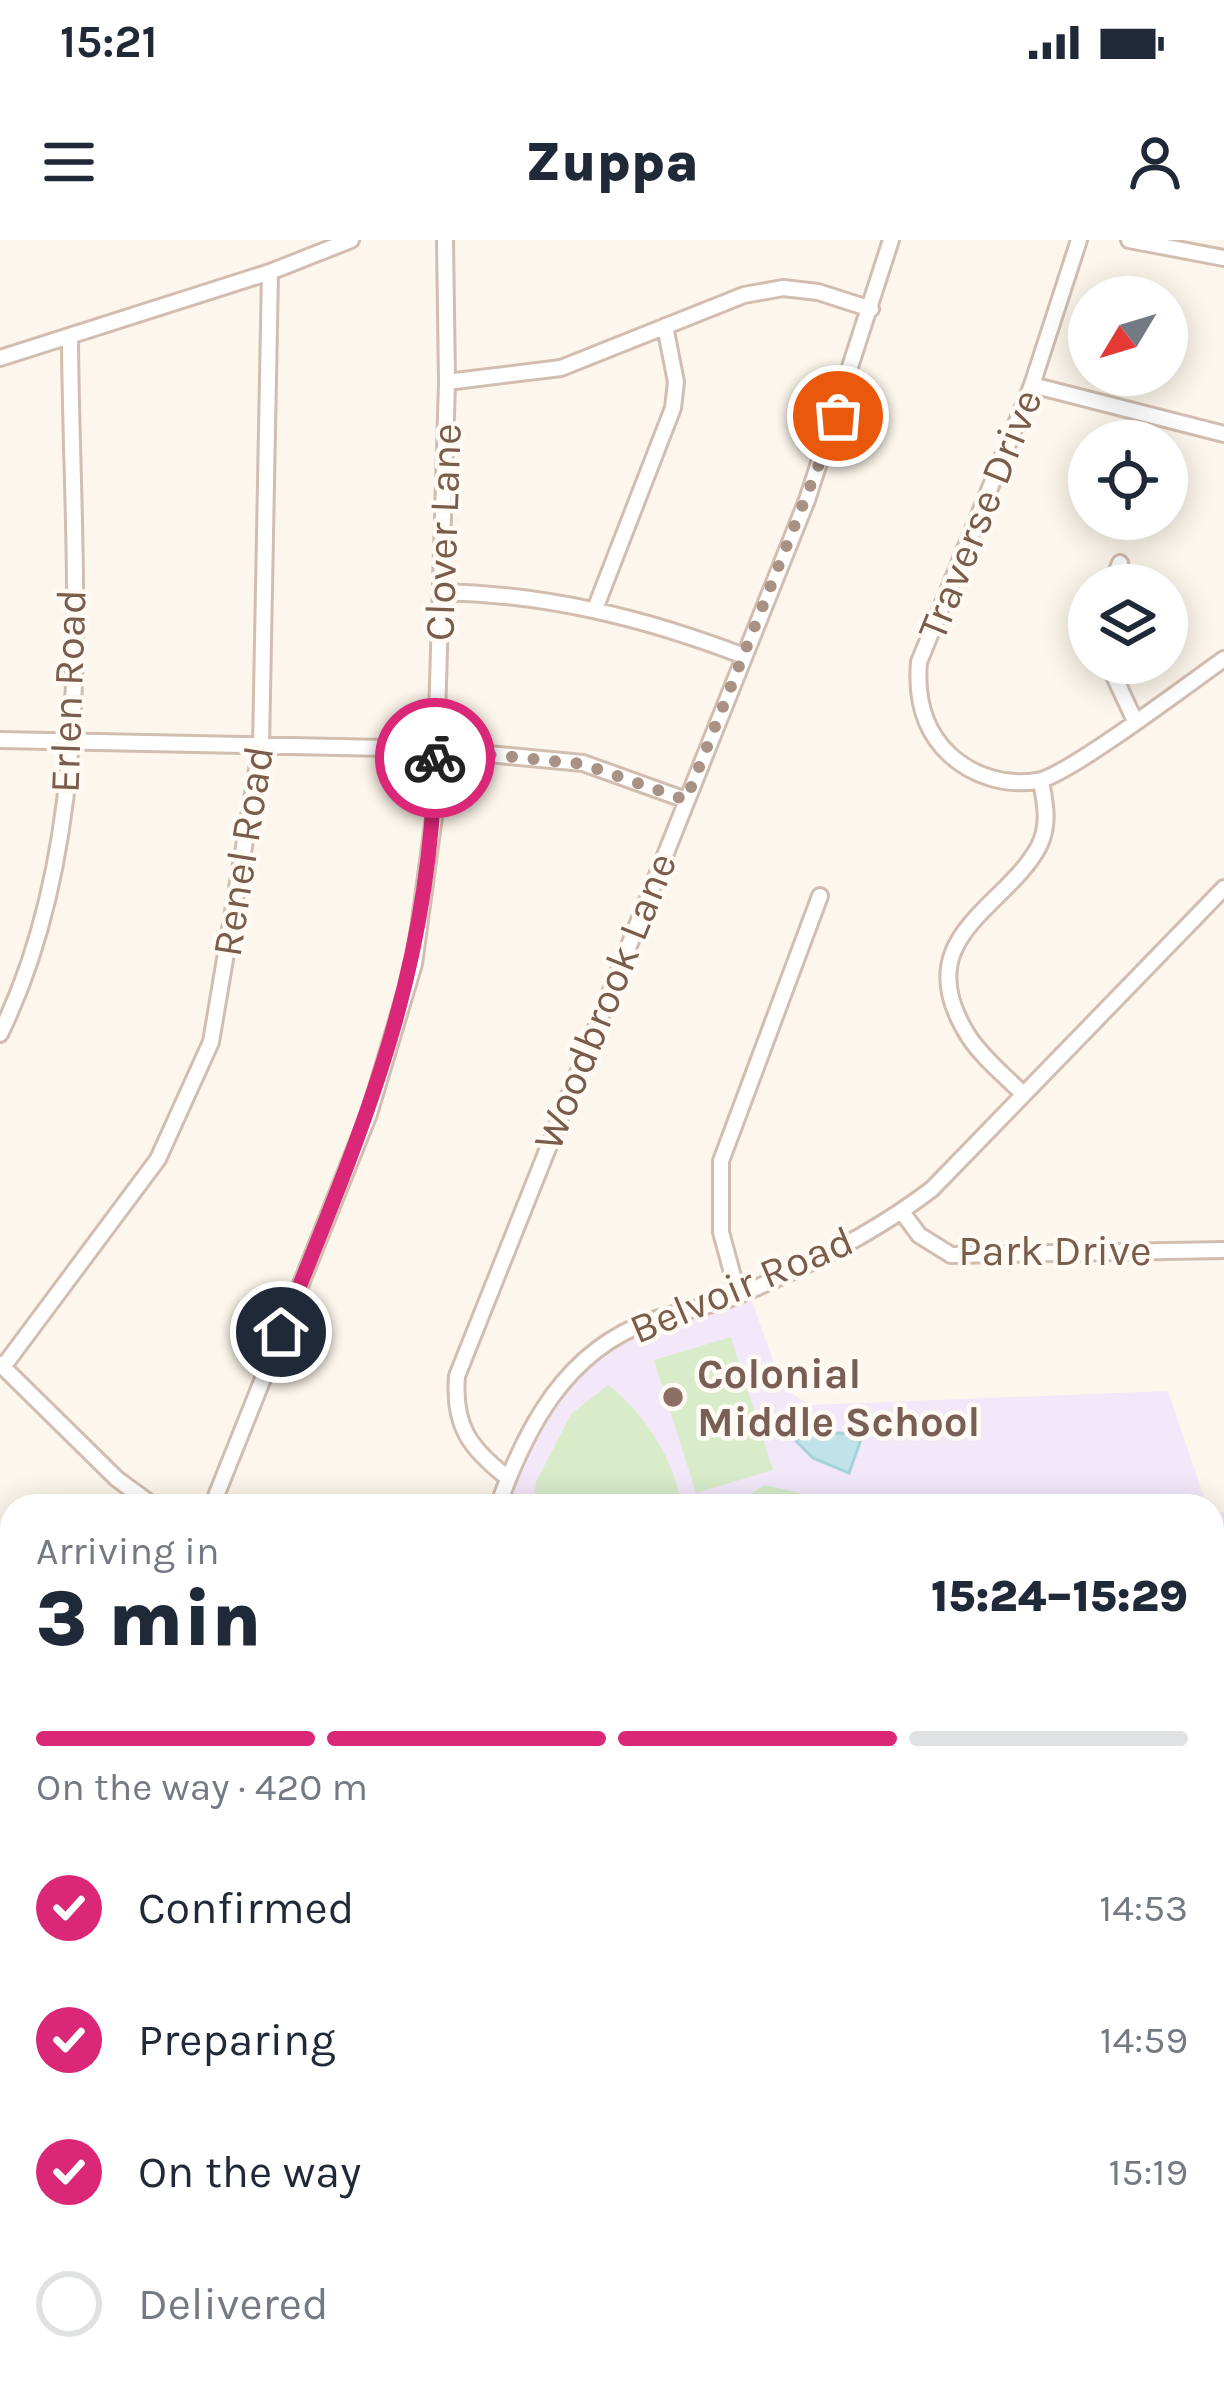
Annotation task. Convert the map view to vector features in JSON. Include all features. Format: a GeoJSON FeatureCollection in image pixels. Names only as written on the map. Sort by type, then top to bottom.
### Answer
{"type":"FeatureCollection","features":[{"type":"Feature","properties":{"kind":"street"},"geometry":{"type":"LineString","coordinates":[[0,358],[270,272],[351,240]]}},
{"type":"Feature","properties":{"kind":"street","name":"Clover Lane"},"geometry":{"type":"LineString","coordinates":[[217,1494],[393,1041],[428,885],[447,382],[445,240]]}},
{"type":"Feature","properties":{"kind":"street","name":"Woodbrook Lane"},"geometry":{"type":"LineString","coordinates":[[508,1478],[481,1456],[459,1427],[457,1376],[836,422],[891,240]]}},
{"type":"Feature","properties":{"kind":"street","name":"Traverse Drive"},"geometry":{"type":"LineString","coordinates":[[1041,781],[988,778],[957,761],[929,727],[917,679],[919,662],[1032,385],[1079,240]]}},
{"type":"Feature","properties":{"kind":"street"},"geometry":{"type":"LineString","coordinates":[[1129,240],[1224,258]]}},
{"type":"Feature","properties":{"kind":"street","name":"Renel Road"},"geometry":{"type":"LineString","coordinates":[[2,1366],[158,1159],[211,1042],[261,746],[270,272]]}},
{"type":"Feature","properties":{"kind":"street"},"geometry":{"type":"LineString","coordinates":[[447,382],[561,368],[744,295],[783,288],[818,292],[871,310]]}},
{"type":"Feature","properties":{"kind":"street"},"geometry":{"type":"LineString","coordinates":[[595,609],[673,409],[676,382],[665,326]]}},
{"type":"Feature","properties":{"kind":"street","name":"Erlen Road"},"geometry":{"type":"LineString","coordinates":[[0,1034],[45,925],[72,741],[70,338]]}},
{"type":"Feature","properties":{"kind":"street"},"geometry":{"type":"LineString","coordinates":[[1032,385],[1224,434]]}},
{"type":"Feature","properties":{"kind":"street"},"geometry":{"type":"LineString","coordinates":[[440,592],[498,593],[595,609],[667,626],[744,656]]}},
{"type":"Feature","properties":{"kind":"street"},"geometry":{"type":"LineString","coordinates":[[1021,1092],[969,1038],[951,984],[967,922],[1039,846],[1047,814],[1041,781],[1224,659]]}},
{"type":"Feature","properties":{"kind":"street"},"geometry":{"type":"LineString","coordinates":[[1118,684],[1135,722]]}},
{"type":"Feature","properties":{"kind":"street"},"geometry":{"type":"LineString","coordinates":[[0,740],[435,749],[583,764],[686,800]]}},
{"type":"Feature","properties":{"kind":"street","name":"Belvoir Road"},"geometry":{"type":"LineString","coordinates":[[502,1494],[544,1404],[590,1355],[648,1322],[738,1295],[902,1212],[932,1189],[1021,1092],[1224,888]]}},
{"type":"Feature","properties":{"kind":"street"},"geometry":{"type":"LineString","coordinates":[[738,1295],[721,1232],[722,1161],[820,896]]}},
{"type":"Feature","properties":{"kind":"street","name":"Park Drive"},"geometry":{"type":"LineString","coordinates":[[902,1212],[919,1235],[952,1255],[1224,1250]]}},
{"type":"Feature","properties":{"kind":"street"},"geometry":{"type":"LineString","coordinates":[[2,1366],[138,1494]]}},
{"type":"Feature","properties":{"kind":"shaded area","name":"Colonial Middle School"},"geometry":{"type":"Polygon","coordinates":[[[748,1290],[783,1388],[810,1405],[1168,1391],[1203,1494],[503,1494],[544,1404],[615,1338],[748,1290]]]}},
{"type":"Feature","properties":{"kind":"green space"},"geometry":{"type":"Polygon","coordinates":[[[731,1337],[773,1470],[696,1493],[654,1360],[731,1337]]]}},
{"type":"Feature","properties":{"kind":"green space"},"geometry":{"type":"Polygon","coordinates":[[[608,1385],[656,1439],[678,1494],[534,1494],[536,1482],[571,1414],[608,1385]]]}},
{"type":"Feature","properties":{"kind":"green space"},"geometry":{"type":"Polygon","coordinates":[[[764,1485],[800,1494],[751,1494],[764,1485]]]}},
{"type":"Feature","properties":{"kind":"water"},"geometry":{"type":"Polygon","coordinates":[[[805,1432],[863,1434],[849,1473],[813,1458],[796,1441],[805,1432]]]}},
{"type":"Feature","properties":{"kind":"way so far"},"geometry":{"type":"LineString","coordinates":[[435,758],[435,749],[583,764],[686,800],[838,416]]}},
{"type":"Feature","properties":{"kind":"place","name":"Colonial Middle School"},"geometry":{"type":"Point","coordinates":[673,1397]}},
{"type":"Feature","properties":{"kind":"route"},"geometry":{"type":"LineString","coordinates":[[281,1332],[369,1114],[414,964],[428,885],[435,758]]}}]}
